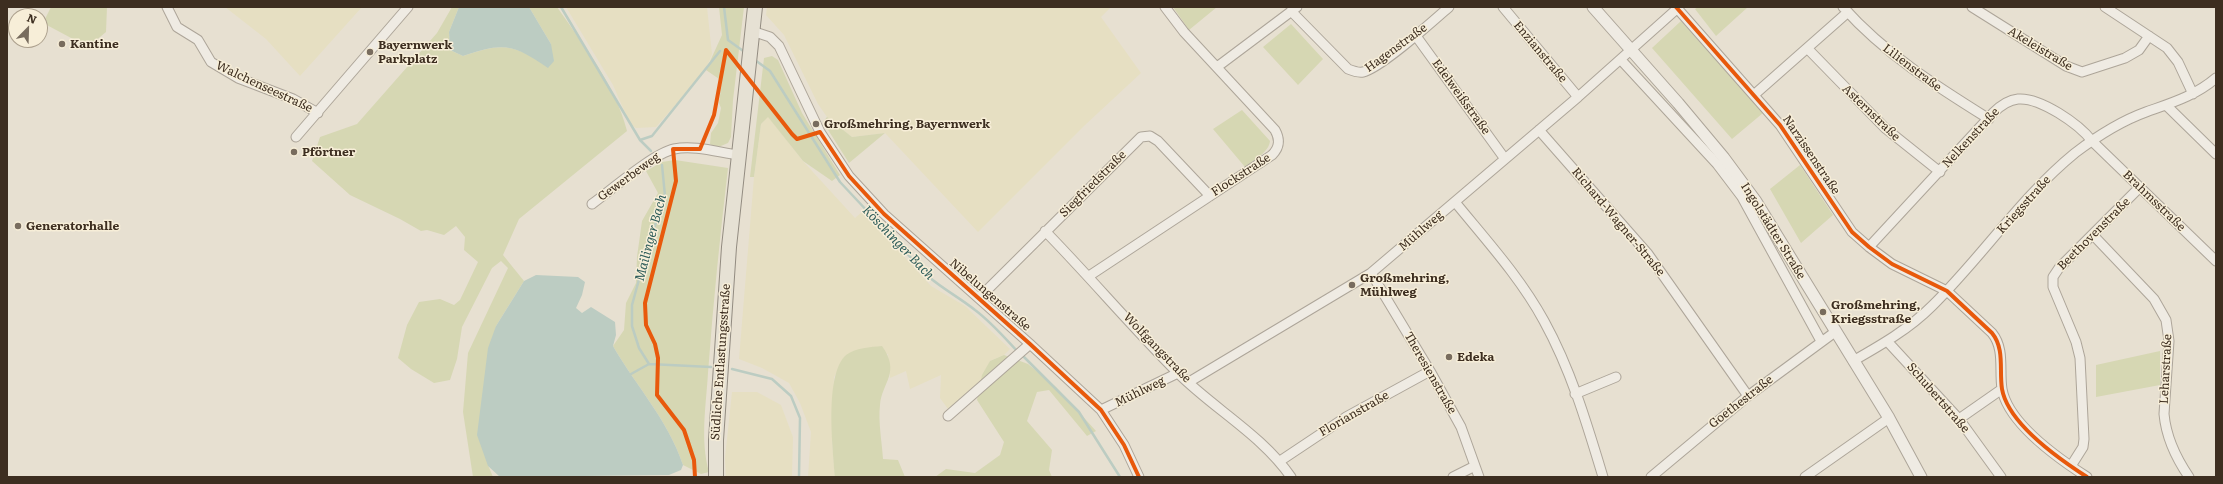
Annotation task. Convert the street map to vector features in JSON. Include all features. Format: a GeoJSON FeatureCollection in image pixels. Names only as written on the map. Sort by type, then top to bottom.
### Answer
{"type":"FeatureCollection","features":[{"type":"Feature","properties":{"kind":"main road"},"geometry":{"type":"LineString","coordinates":[[738,155],[755,7]]}},
{"type":"Feature","properties":{"kind":"main road","name":"Südliche Entlastungsstraße"},"geometry":{"type":"LineString","coordinates":[[716,477],[718,410],[729,246],[738,155]]}},
{"type":"Feature","properties":{"kind":"street","name":"Walchenseestraße"},"geometry":{"type":"LineString","coordinates":[[167,7],[178,27],[198,40],[211,62],[238,78],[293,99],[318,113]]}},
{"type":"Feature","properties":{"kind":"street"},"geometry":{"type":"LineString","coordinates":[[296,137],[408,7]]}},
{"type":"Feature","properties":{"kind":"street","name":"Hagenstraße"},"geometry":{"type":"LineString","coordinates":[[1294,9],[1343,65],[1354,72],[1361,73],[1372,68],[1416,36],[1449,7]]}},
{"type":"Feature","properties":{"kind":"street","name":"Enzianstraße"},"geometry":{"type":"LineString","coordinates":[[1503,7],[1578,97]]}},
{"type":"Feature","properties":{"kind":"street","name":"Ingolstädter Straße"},"geometry":{"type":"LineString","coordinates":[[1593,7],[1632,50],[1724,158],[1755,200],[1888,418],[1921,477]]}},
{"type":"Feature","properties":{"kind":"street","name":"Mühlweg"},"geometry":{"type":"LineString","coordinates":[[1189,382],[1371,273],[1621,60],[1677,7]]}},
{"type":"Feature","properties":{"kind":"street","name":"Narzissenstraße"},"geometry":{"type":"LineString","coordinates":[[1677,7],[1755,94],[1802,156],[1842,219],[1869,248],[1892,264],[1947,291],[1998,340],[2002,388],[2006,404],[2013,414],[2044,445],[2087,477]]}},
{"type":"Feature","properties":{"kind":"street","name":"Akeleistraße"},"geometry":{"type":"LineString","coordinates":[[1972,7],[2066,66],[2082,72],[2133,55],[2149,36]]}},
{"type":"Feature","properties":{"kind":"street"},"geometry":{"type":"LineString","coordinates":[[2105,7],[2167,48],[2173,55],[2193,94]]}},
{"type":"Feature","properties":{"kind":"street","name":"Flockstraße"},"geometry":{"type":"LineString","coordinates":[[1089,276],[1272,155],[1276,151],[1279,141],[1275,130],[1184,32],[1168,8]]}},
{"type":"Feature","properties":{"kind":"street"},"geometry":{"type":"LineString","coordinates":[[1217,67],[1294,9]]}},
{"type":"Feature","properties":{"kind":"street"},"geometry":{"type":"LineString","coordinates":[[1755,94],[1807,48],[1846,10]]}},
{"type":"Feature","properties":{"kind":"street","name":"Lilienstraße"},"geometry":{"type":"LineString","coordinates":[[1846,10],[1887,50],[1907,66],[1989,119]]}},
{"type":"Feature","properties":{"kind":"street","name":"Nibelungenstraße"},"geometry":{"type":"LineString","coordinates":[[752,31],[770,37],[779,46],[820,132],[849,176],[884,214],[979,298],[1027,346],[1101,410],[1124,445],[1139,477]]}},
{"type":"Feature","properties":{"kind":"street","name":"Edelweißstraße"},"geometry":{"type":"LineString","coordinates":[[1416,36],[1505,159]]}},
{"type":"Feature","properties":{"kind":"street","name":"Asternstraße"},"geometry":{"type":"LineString","coordinates":[[1807,48],[1885,128],[1940,172]]}},
{"type":"Feature","properties":{"kind":"street","name":"Ingolstädter Straße"},"geometry":{"type":"LineString","coordinates":[[1621,60],[1717,164],[1742,197],[1822,341]]}},
{"type":"Feature","properties":{"kind":"street","name":"Kriegsstraße"},"geometry":{"type":"LineString","coordinates":[[1853,361],[1886,342],[1918,318],[1947,291],[2051,175],[2068,159],[2092,141],[2132,118],[2167,106],[2193,94],[2216,78]]}},
{"type":"Feature","properties":{"kind":"street","name":"Nelkenstraße"},"geometry":{"type":"LineString","coordinates":[[1869,248],[1989,119],[2005,104],[2018,99],[2036,102],[2082,128],[2092,141]]}},
{"type":"Feature","properties":{"kind":"street"},"geometry":{"type":"LineString","coordinates":[[2167,106],[2216,154]]}},
{"type":"Feature","properties":{"kind":"street","name":"Richard-Wagner-Straße"},"geometry":{"type":"LineString","coordinates":[[1539,130],[1648,254],[1748,396]]}},
{"type":"Feature","properties":{"kind":"street","name":"Siegfriedstraße"},"geometry":{"type":"LineString","coordinates":[[979,298],[1137,140],[1146,136],[1158,141],[1210,196]]}},
{"type":"Feature","properties":{"kind":"street","name":"Brahmsstraße"},"geometry":{"type":"LineString","coordinates":[[2092,141],[2216,261]]}},
{"type":"Feature","properties":{"kind":"street","name":"Gewerbeweg"},"geometry":{"type":"LineString","coordinates":[[592,204],[654,158],[673,149],[700,149],[738,155]]}},
{"type":"Feature","properties":{"kind":"street","name":"Beethovenstraße"},"geometry":{"type":"LineString","coordinates":[[2071,466],[2082,447],[2084,439],[2080,358],[2076,342],[2053,287],[2054,277],[2059,268],[2140,188]]}},
{"type":"Feature","properties":{"kind":"street"},"geometry":{"type":"LineString","coordinates":[[1455,202],[1504,262],[1543,320],[1576,394],[1603,477]]}},
{"type":"Feature","properties":{"kind":"street","name":"Wolfgangstraße"},"geometry":{"type":"LineString","coordinates":[[1045,231],[1089,276],[1178,373],[1280,461],[1291,477]]}},
{"type":"Feature","properties":{"kind":"street","name":"Leharstraße"},"geometry":{"type":"LineString","coordinates":[[2094,235],[2154,299],[2166,320],[2169,341],[2164,414],[2165,426],[2174,449],[2189,477]]}},
{"type":"Feature","properties":{"kind":"street","name":"Theresienstraße"},"geometry":{"type":"LineString","coordinates":[[1371,273],[1430,371],[1461,428],[1479,477]]}},
{"type":"Feature","properties":{"kind":"street","name":"Goethestraße"},"geometry":{"type":"LineString","coordinates":[[1651,477],[1748,396],[1835,332]]}},
{"type":"Feature","properties":{"kind":"street","name":"Schubertstraße"},"geometry":{"type":"LineString","coordinates":[[1886,342],[1959,419],[2001,477]]}},
{"type":"Feature","properties":{"kind":"street"},"geometry":{"type":"LineString","coordinates":[[948,416],[1027,346]]}},
{"type":"Feature","properties":{"kind":"street","name":"Florianstraße"},"geometry":{"type":"LineString","coordinates":[[1280,461],[1346,417],[1430,371]]}},
{"type":"Feature","properties":{"kind":"street","name":"Mühlweg"},"geometry":{"type":"LineString","coordinates":[[1101,410],[1178,373]]}},
{"type":"Feature","properties":{"kind":"street"},"geometry":{"type":"LineString","coordinates":[[1576,394],[1616,376]]}},
{"type":"Feature","properties":{"kind":"street"},"geometry":{"type":"LineString","coordinates":[[1959,419],[2002,388]]}},
{"type":"Feature","properties":{"kind":"street"},"geometry":{"type":"LineString","coordinates":[[1805,477],[1888,418]]}},
{"type":"Feature","properties":{"kind":"street"},"geometry":{"type":"LineString","coordinates":[[1453,477],[1475,466]]}},
{"type":"Feature","properties":{"kind":"shaded area"},"geometry":{"type":"Polygon","coordinates":[[[225,7],[362,7],[300,76],[266,39],[225,7]]]}},
{"type":"Feature","properties":{"kind":"shaded area"},"geometry":{"type":"Polygon","coordinates":[[[459,7],[529,7],[551,44],[554,61],[548,68],[517,50],[499,47],[463,56],[450,50],[449,32],[459,7]]]}},
{"type":"Feature","properties":{"kind":"shaded area"},"geometry":{"type":"Polygon","coordinates":[[[566,7],[707,7],[712,54],[706,70],[656,127],[636,128],[630,124],[613,85],[566,7]]]}},
{"type":"Feature","properties":{"kind":"shaded area"},"geometry":{"type":"Polygon","coordinates":[[[767,7],[1111,7],[1101,17],[1141,73],[1085,125],[978,232],[885,133],[852,137],[827,117],[818,104],[784,35],[766,15],[767,7]]]}},
{"type":"Feature","properties":{"kind":"shaded area"},"geometry":{"type":"Polygon","coordinates":[[[768,116],[802,160],[855,218],[863,211],[931,286],[965,306],[1010,349],[1004,355],[990,361],[981,380],[948,409],[940,398],[941,375],[910,389],[906,371],[890,378],[888,354],[846,355],[834,377],[832,442],[835,477],[808,477],[811,432],[800,403],[789,383],[762,368],[739,359],[754,177],[761,124],[768,116]]]}},
{"type":"Feature","properties":{"kind":"shaded area"},"geometry":{"type":"Polygon","coordinates":[[[536,275],[578,277],[585,282],[582,295],[576,308],[582,313],[591,307],[615,322],[616,335],[613,346],[669,433],[683,465],[681,470],[669,475],[500,477],[488,466],[477,435],[488,348],[496,326],[524,281],[536,275]]]}},
{"type":"Feature","properties":{"kind":"shaded area"},"geometry":{"type":"Polygon","coordinates":[[[732,392],[757,392],[781,405],[793,437],[792,477],[726,477],[725,458],[732,392]]]}},
{"type":"Feature","properties":{"kind":"green space"},"geometry":{"type":"Polygon","coordinates":[[[51,7],[107,7],[106,32],[88,47],[48,26],[48,13],[51,7]]]}},
{"type":"Feature","properties":{"kind":"green space"},"geometry":{"type":"Polygon","coordinates":[[[452,7],[459,7],[449,32],[450,50],[463,56],[499,47],[508,48],[517,50],[537,59],[549,67],[551,44],[529,7],[557,7],[607,81],[622,114],[627,131],[519,219],[503,255],[524,281],[496,326],[488,465],[493,477],[473,477],[463,412],[468,353],[508,268],[501,261],[492,268],[462,327],[457,359],[450,380],[434,383],[411,369],[398,358],[407,325],[419,302],[440,299],[454,305],[460,300],[478,262],[464,250],[465,237],[456,226],[444,235],[427,230],[421,231],[400,219],[350,195],[312,161],[320,137],[357,124],[437,33],[452,7]]]}},
{"type":"Feature","properties":{"kind":"green space"},"geometry":{"type":"Polygon","coordinates":[[[719,7],[744,7],[733,100],[731,137],[728,143],[716,148],[710,144],[711,133],[718,123],[721,108],[719,103],[722,81],[706,70],[722,35],[719,7]]]}},
{"type":"Feature","properties":{"kind":"green space"},"geometry":{"type":"Polygon","coordinates":[[[1173,7],[1217,7],[1189,30],[1173,7]]]}},
{"type":"Feature","properties":{"kind":"green space"},"geometry":{"type":"Polygon","coordinates":[[[1698,7],[1748,7],[1716,36],[1695,9],[1698,7]]]}},
{"type":"Feature","properties":{"kind":"green space"},"geometry":{"type":"Polygon","coordinates":[[[1681,21],[1763,113],[1732,139],[1652,48],[1681,21]]]}},
{"type":"Feature","properties":{"kind":"green space"},"geometry":{"type":"Polygon","coordinates":[[[1291,24],[1323,59],[1298,85],[1263,47],[1291,24]]]}},
{"type":"Feature","properties":{"kind":"green space"},"geometry":{"type":"Polygon","coordinates":[[[772,56],[778,60],[802,113],[840,175],[832,181],[803,161],[768,117],[761,124],[754,177],[750,177],[764,58],[772,56]]]}},
{"type":"Feature","properties":{"kind":"green space"},"geometry":{"type":"Polygon","coordinates":[[[1242,110],[1270,141],[1267,149],[1257,159],[1245,167],[1213,129],[1242,110]]]}},
{"type":"Feature","properties":{"kind":"green space"},"geometry":{"type":"Polygon","coordinates":[[[827,117],[852,137],[885,133],[849,163],[823,122],[827,117]]]}},
{"type":"Feature","properties":{"kind":"green space"},"geometry":{"type":"Polygon","coordinates":[[[675,160],[728,168],[714,296],[705,410],[704,435],[706,460],[709,472],[701,474],[683,465],[669,433],[613,346],[624,330],[626,303],[636,283],[637,257],[642,221],[658,193],[646,171],[662,162],[675,160]]]}},
{"type":"Feature","properties":{"kind":"green space"},"geometry":{"type":"Polygon","coordinates":[[[1800,165],[1833,215],[1801,243],[1770,189],[1800,165]]]}},
{"type":"Feature","properties":{"kind":"green space"},"geometry":{"type":"Polygon","coordinates":[[[882,346],[890,363],[889,377],[881,397],[880,405],[883,459],[898,460],[905,477],[835,477],[832,431],[832,395],[839,365],[846,355],[854,351],[863,348],[882,346]]]}},
{"type":"Feature","properties":{"kind":"green space"},"geometry":{"type":"Polygon","coordinates":[[[2160,351],[2160,385],[2096,397],[2096,365],[2160,351]]]}},
{"type":"Feature","properties":{"kind":"green space"},"geometry":{"type":"Polygon","coordinates":[[[1004,355],[1028,364],[1056,387],[1096,431],[1087,436],[1049,390],[1037,392],[1027,421],[1052,450],[1049,470],[1052,477],[935,477],[946,469],[975,473],[1000,455],[1004,442],[977,400],[982,375],[990,361],[1004,355]]]}},
{"type":"Feature","properties":{"kind":"waterway","name":"Mailinger Bach"},"geometry":{"type":"LineString","coordinates":[[561,7],[640,140],[651,151]]}},
{"type":"Feature","properties":{"kind":"waterway","name":"Köschinger Bach"},"geometry":{"type":"LineString","coordinates":[[724,7],[728,40],[746,53]]}},
{"type":"Feature","properties":{"kind":"waterway","name":"Köschinger Bach"},"geometry":{"type":"LineString","coordinates":[[640,140],[652,136],[720,51]]}},
{"type":"Feature","properties":{"kind":"waterway","name":"Köschinger Bach"},"geometry":{"type":"LineString","coordinates":[[755,60],[770,71],[840,182],[929,277],[981,315],[1018,352]]}},
{"type":"Feature","properties":{"kind":"waterway","name":"Mailinger Bach"},"geometry":{"type":"LineString","coordinates":[[662,165],[665,196],[649,243],[632,305],[632,326],[639,348],[649,364],[711,367]]}},
{"type":"Feature","properties":{"kind":"waterway","name":"Köschinger Bach"},"geometry":{"type":"LineString","coordinates":[[1022,355],[1079,412],[1120,477]]}},
{"type":"Feature","properties":{"kind":"waterway"},"geometry":{"type":"LineString","coordinates":[[631,374],[649,364]]}},
{"type":"Feature","properties":{"kind":"waterway","name":"Mailinger Bach"},"geometry":{"type":"LineString","coordinates":[[732,369],[772,379],[791,396],[800,418],[799,477]]}},
{"type":"Feature","properties":{"kind":"cycle path"},"geometry":{"type":"LineString","coordinates":[[1676,7],[1780,125],[1852,232],[1892,264],[1947,291],[1992,333],[1999,346],[2002,389],[2006,402],[2014,415],[2036,439],[2087,477]]}},
{"type":"Feature","properties":{"kind":"cycle path"},"geometry":{"type":"LineString","coordinates":[[726,50],[797,139],[820,132],[849,176],[884,214],[1030,344],[1101,410],[1124,445],[1139,477]]}},
{"type":"Feature","properties":{"kind":"cycle path"},"geometry":{"type":"LineString","coordinates":[[695,477],[694,460],[684,430],[657,395],[658,358],[655,344],[646,325],[645,303],[676,181],[673,149],[700,149],[714,115],[726,50]]}},
{"type":"Feature","properties":{"kind":"place","name":"Kantine"},"geometry":{"type":"Point","coordinates":[62,44]}},
{"type":"Feature","properties":{"kind":"place","name":"Bayernwerk Parkplatz"},"geometry":{"type":"Point","coordinates":[370,52]}},
{"type":"Feature","properties":{"kind":"place","name":"Großmehring, Bayernwerk"},"geometry":{"type":"Point","coordinates":[816,124]}},
{"type":"Feature","properties":{"kind":"place","name":"Pförtner"},"geometry":{"type":"Point","coordinates":[294,152]}},
{"type":"Feature","properties":{"kind":"place","name":"Generatorhalle"},"geometry":{"type":"Point","coordinates":[18,226]}},
{"type":"Feature","properties":{"kind":"place","name":"Großmehring, Mühlweg"},"geometry":{"type":"Point","coordinates":[1352,285]}},
{"type":"Feature","properties":{"kind":"place","name":"Großmehring, Kriegsstraße"},"geometry":{"type":"Point","coordinates":[1823,312]}},
{"type":"Feature","properties":{"kind":"place","name":"Edeka"},"geometry":{"type":"Point","coordinates":[1449,357]}}]}
